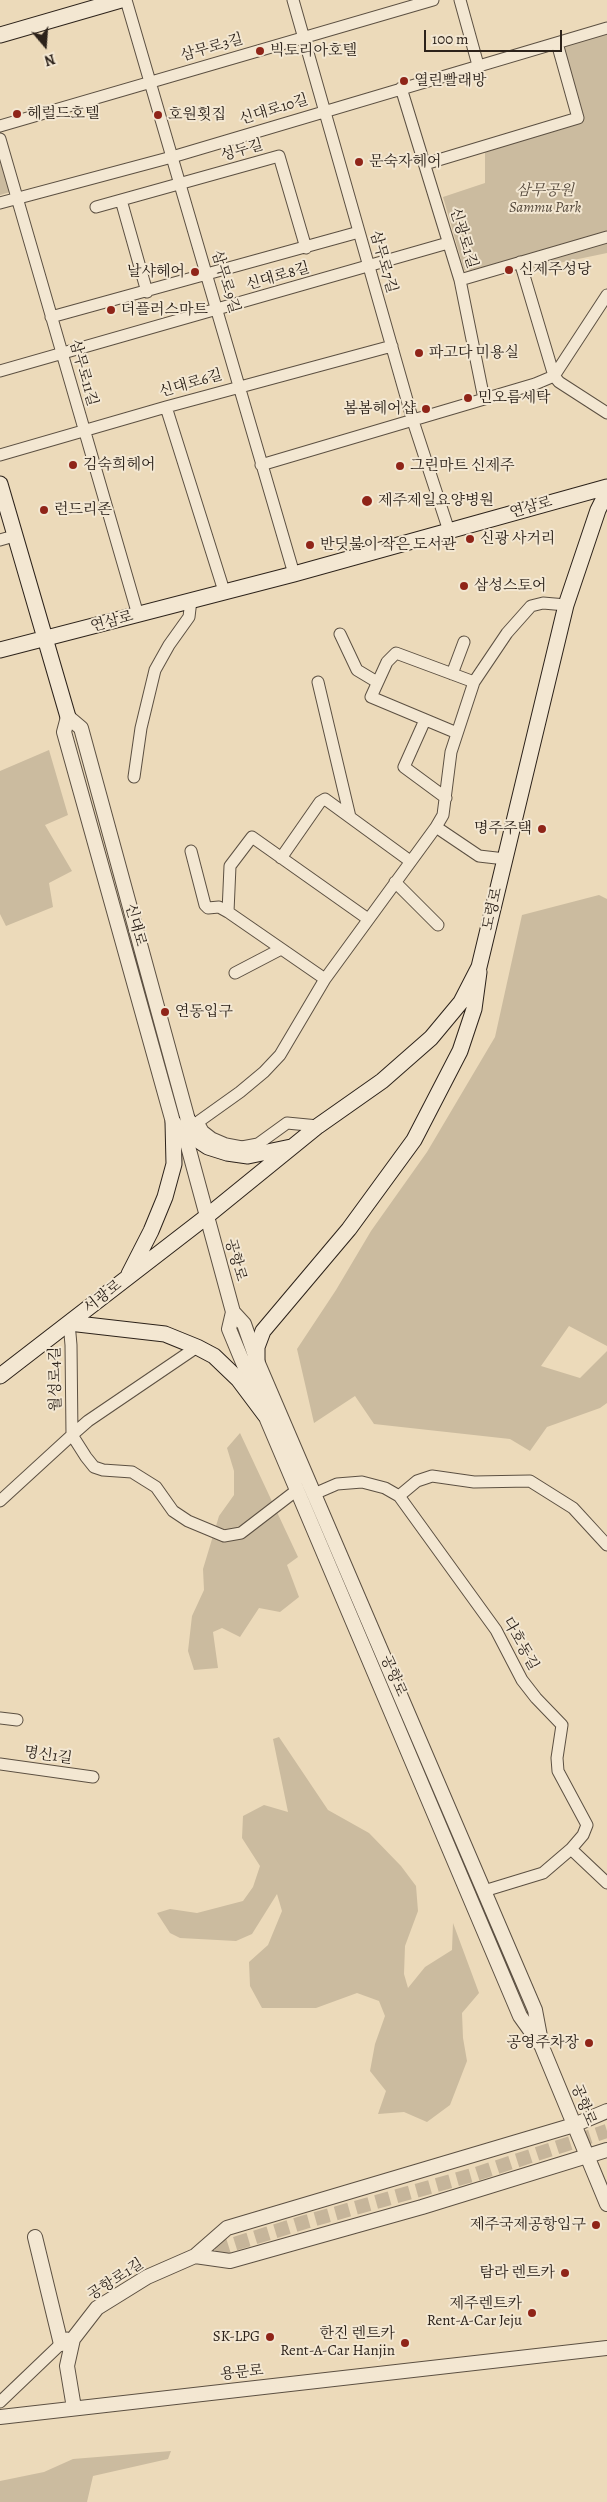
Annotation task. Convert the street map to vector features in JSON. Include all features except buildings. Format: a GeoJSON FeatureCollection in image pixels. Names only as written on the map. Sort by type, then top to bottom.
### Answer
{"type":"FeatureCollection","features":[{"type":"Feature","properties":{"kind":"main road"},"geometry":{"type":"LineString","coordinates":[[0,35],[121,0]]}},
{"type":"Feature","properties":{"kind":"main road","name":"신대로"},"geometry":{"type":"LineString","coordinates":[[0,484],[7,538],[45,640],[68,717]]}},
{"type":"Feature","properties":{"kind":"main road","name":"연삼로"},"geometry":{"type":"LineString","coordinates":[[0,650],[45,640],[294,574],[607,487]]}},
{"type":"Feature","properties":{"kind":"main road","name":"도령로"},"geometry":{"type":"LineString","coordinates":[[206,1217],[318,1126],[382,1080],[431,1038],[461,1002],[479,967],[566,605],[602,513],[607,492]]}},
{"type":"Feature","properties":{"kind":"main road"},"geometry":{"type":"LineString","coordinates":[[257,1361],[257,1348],[263,1331],[348,1229],[414,1140],[460,1050],[474,1009],[479,987],[479,967]]}},
{"type":"Feature","properties":{"kind":"main road"},"geometry":{"type":"LineString","coordinates":[[180,1121],[196,1139],[208,1147],[227,1153],[248,1156],[295,1146]]}},
{"type":"Feature","properties":{"kind":"main road"},"geometry":{"type":"LineString","coordinates":[[126,1280],[151,1231],[165,1197],[174,1164],[180,1121]]}},
{"type":"Feature","properties":{"kind":"main road","name":"서광로"},"geometry":{"type":"LineString","coordinates":[[0,1376],[206,1217]]}},
{"type":"Feature","properties":{"kind":"main road"},"geometry":{"type":"LineString","coordinates":[[69,1323],[165,1334],[197,1347],[214,1356],[238,1379],[265,1415]]}},
{"type":"Feature","properties":{"kind":"street","name":"삼무로9길"},"geometry":{"type":"LineString","coordinates":[[126,0],[294,574]]}},
{"type":"Feature","properties":{"kind":"street","name":"삼무로7길"},"geometry":{"type":"LineString","coordinates":[[293,0],[413,421],[449,531]]}},
{"type":"Feature","properties":{"kind":"street","name":"삼무로3길"},"geometry":{"type":"LineString","coordinates":[[0,126],[433,0]]}},
{"type":"Feature","properties":{"kind":"street"},"geometry":{"type":"LineString","coordinates":[[460,0],[478,65]]}},
{"type":"Feature","properties":{"kind":"street","name":"신대로10길"},"geometry":{"type":"LineString","coordinates":[[0,203],[172,157],[325,110],[607,28]]}},
{"type":"Feature","properties":{"kind":"street"},"geometry":{"type":"LineString","coordinates":[[425,164],[578,118],[557,43]]}},
{"type":"Feature","properties":{"kind":"street","name":"신광로1길"},"geometry":{"type":"LineString","coordinates":[[401,88],[460,280],[484,398]]}},
{"type":"Feature","properties":{"kind":"street","name":"삼무로11길"},"geometry":{"type":"LineString","coordinates":[[0,139],[138,615]]}},
{"type":"Feature","properties":{"kind":"street","name":"성두길"},"geometry":{"type":"LineString","coordinates":[[96,207],[278,156],[306,248]]}},
{"type":"Feature","properties":{"kind":"street"},"geometry":{"type":"LineString","coordinates":[[120,200],[147,292]]}},
{"type":"Feature","properties":{"kind":"street"},"geometry":{"type":"LineString","coordinates":[[51,317],[206,276],[359,232]]}},
{"type":"Feature","properties":{"kind":"street"},"geometry":{"type":"LineString","coordinates":[[460,280],[607,237]]}},
{"type":"Feature","properties":{"kind":"street","name":"신대로8길"},"geometry":{"type":"LineString","coordinates":[[0,371],[448,243]]}},
{"type":"Feature","properties":{"kind":"street"},"geometry":{"type":"LineString","coordinates":[[520,262],[554,376],[559,382],[607,413]]}},
{"type":"Feature","properties":{"kind":"street"},"geometry":{"type":"LineString","coordinates":[[261,465],[535,384],[554,376],[607,295]]}},
{"type":"Feature","properties":{"kind":"street","name":"신대로6길"},"geometry":{"type":"LineString","coordinates":[[0,455],[239,386],[392,346]]}},
{"type":"Feature","properties":{"kind":"street"},"geometry":{"type":"LineString","coordinates":[[166,407],[224,592]]}},
{"type":"Feature","properties":{"kind":"street"},"geometry":{"type":"LineString","coordinates":[[134,776],[141,728],[155,670],[169,645],[190,617],[191,600]]}},
{"type":"Feature","properties":{"kind":"street"},"geometry":{"type":"LineString","coordinates":[[318,1126],[287,1123],[258,1144],[242,1147],[226,1144],[212,1138],[203,1131],[198,1122],[264,1072],[280,1055],[326,979],[436,827],[443,815],[446,781],[457,733],[474,682],[513,625],[531,606],[543,603],[566,605]]}},
{"type":"Feature","properties":{"kind":"street"},"geometry":{"type":"LineString","coordinates":[[340,634],[357,670],[377,682]]}},
{"type":"Feature","properties":{"kind":"street"},"geometry":{"type":"LineString","coordinates":[[452,674],[464,642]]}},
{"type":"Feature","properties":{"kind":"street"},"geometry":{"type":"LineString","coordinates":[[457,733],[372,697],[377,682],[387,662],[396,653],[474,682]]}},
{"type":"Feature","properties":{"kind":"street"},"geometry":{"type":"LineString","coordinates":[[318,682],[350,817]]}},
{"type":"Feature","properties":{"kind":"street","name":"신대로"},"geometry":{"type":"LineString","coordinates":[[68,717],[81,728],[206,1217]]}},
{"type":"Feature","properties":{"kind":"street"},"geometry":{"type":"LineString","coordinates":[[425,720],[404,767],[446,798]]}},
{"type":"Feature","properties":{"kind":"street"},"geometry":{"type":"LineString","coordinates":[[281,858],[320,802],[325,799],[410,861]]}},
{"type":"Feature","properties":{"kind":"street"},"geometry":{"type":"LineString","coordinates":[[436,827],[479,856],[505,859]]}},
{"type":"Feature","properties":{"kind":"street"},"geometry":{"type":"LineString","coordinates":[[228,912],[230,866],[252,838],[368,919]]}},
{"type":"Feature","properties":{"kind":"street"},"geometry":{"type":"LineString","coordinates":[[191,851],[205,905],[208,908],[219,907],[228,912],[326,979]]}},
{"type":"Feature","properties":{"kind":"street"},"geometry":{"type":"LineString","coordinates":[[395,882],[438,925]]}},
{"type":"Feature","properties":{"kind":"street"},"geometry":{"type":"LineString","coordinates":[[235,973],[281,949]]}},
{"type":"Feature","properties":{"kind":"street","name":"공항로"},"geometry":{"type":"LineString","coordinates":[[206,1217],[233,1312],[230,1329],[520,2016],[542,2047]]}},
{"type":"Feature","properties":{"kind":"street","name":"공항로"},"geometry":{"type":"LineString","coordinates":[[233,1312],[244,1324],[257,1361],[535,2010],[542,2047],[607,2204]]}},
{"type":"Feature","properties":{"kind":"street","name":"월성로4길"},"geometry":{"type":"LineString","coordinates":[[69,1323],[72,1435]]}},
{"type":"Feature","properties":{"kind":"street"},"geometry":{"type":"LineString","coordinates":[[0,1501],[88,1421],[197,1347]]}},
{"type":"Feature","properties":{"kind":"street"},"geometry":{"type":"LineString","coordinates":[[72,1435],[94,1467],[103,1470],[132,1472],[156,1487],[173,1511],[180,1516],[224,1536],[242,1533],[297,1490]]}},
{"type":"Feature","properties":{"kind":"street"},"geometry":{"type":"LineString","coordinates":[[399,1496],[417,1481],[432,1476],[474,1482],[530,1481],[573,1508],[607,1545]]}},
{"type":"Feature","properties":{"kind":"street","name":"다호동길"},"geometry":{"type":"LineString","coordinates":[[314,1494],[337,1484],[362,1482],[385,1488],[399,1496],[496,1630],[522,1680],[562,1725],[557,1758],[558,1771],[587,1825],[571,1849]]}},
{"type":"Feature","properties":{"kind":"street"},"geometry":{"type":"LineString","coordinates":[[0,1718],[17,1720]]}},
{"type":"Feature","properties":{"kind":"street","name":"명신1길"},"geometry":{"type":"LineString","coordinates":[[0,1764],[93,1777]]}},
{"type":"Feature","properties":{"kind":"street"},"geometry":{"type":"LineString","coordinates":[[484,1891],[543,1873],[571,1849],[607,1883]]}},
{"type":"Feature","properties":{"kind":"street","name":"공항로1길"},"geometry":{"type":"LineString","coordinates":[[74,2408],[67,2366],[73,2339],[90,2316],[97,2308],[147,2278],[195,2256],[227,2228],[574,2125],[607,2111]]}},
{"type":"Feature","properties":{"kind":"street"},"geometry":{"type":"LineString","coordinates":[[195,2256],[230,2261],[422,2207],[607,2150]]}},
{"type":"Feature","properties":{"kind":"street"},"geometry":{"type":"LineString","coordinates":[[35,2237],[61,2344]]}},
{"type":"Feature","properties":{"kind":"street"},"geometry":{"type":"LineString","coordinates":[[0,2402],[90,2316]]}},
{"type":"Feature","properties":{"kind":"street","name":"용문로"},"geometry":{"type":"LineString","coordinates":[[0,2418],[607,2348]]}},
{"type":"Feature","properties":{"kind":"green space","name":"삼무공원 Sammu Park"},"geometry":{"type":"Polygon","coordinates":[[[607,31],[607,253],[559,263],[554,261],[529,270],[528,265],[500,275],[464,270],[443,197],[485,183],[485,151],[563,129],[583,121],[564,46],[607,31]]]}},
{"type":"Feature","properties":{"kind":"green space"},"geometry":{"type":"Polygon","coordinates":[[[0,157],[10,192],[0,195],[0,157]]]}},
{"type":"Feature","properties":{"kind":"green space"},"geometry":{"type":"Polygon","coordinates":[[[49,750],[68,815],[45,825],[72,871],[49,883],[53,907],[6,926],[0,914],[0,771],[49,750]]]}},
{"type":"Feature","properties":{"kind":"green space"},"geometry":{"type":"Polygon","coordinates":[[[599,895],[607,899],[607,1346],[569,1326],[541,1366],[580,1378],[607,1351],[607,1403],[600,1408],[547,1427],[530,1451],[510,1439],[374,1424],[355,1396],[314,1423],[297,1349],[336,1290],[371,1231],[427,1152],[495,1037],[522,915],[599,895]]]}},
{"type":"Feature","properties":{"kind":"green space"},"geometry":{"type":"Polygon","coordinates":[[[240,1433],[298,1557],[287,1565],[299,1597],[280,1612],[259,1608],[240,1637],[222,1628],[213,1632],[218,1668],[194,1670],[188,1651],[192,1616],[204,1590],[203,1569],[219,1516],[234,1495],[234,1471],[227,1448],[240,1433]]]}},
{"type":"Feature","properties":{"kind":"green space"},"geometry":{"type":"Polygon","coordinates":[[[279,1737],[328,1810],[369,1833],[401,1866],[416,1886],[418,1911],[405,1946],[404,1974],[408,1988],[425,1967],[452,1950],[453,1923],[479,1993],[462,2013],[463,2038],[467,2061],[450,2105],[427,2122],[404,2112],[378,2114],[386,2091],[370,2071],[375,2044],[385,2016],[379,2001],[357,1993],[316,2008],[262,2008],[250,1986],[249,1962],[268,1945],[282,1911],[277,1894],[252,1934],[236,1941],[180,1938],[170,1933],[157,1913],[170,1909],[197,1913],[243,1901],[253,1887],[260,1866],[242,1838],[243,1816],[264,1805],[288,1812],[273,1739],[279,1737]]]}},
{"type":"Feature","properties":{"kind":"green space"},"geometry":{"type":"Polygon","coordinates":[[[171,2451],[168,2459],[93,2476],[87,2502],[0,2502],[0,2481],[44,2472],[73,2459],[171,2451]]]}},
{"type":"Feature","properties":{"kind":"tunnel"},"geometry":{"type":"LineString","coordinates":[[195,2256],[305,2222],[476,2174],[607,2131]]}},
{"type":"Feature","properties":{"kind":"place","name":"빅토리아호텔"},"geometry":{"type":"Point","coordinates":[260,51]}},
{"type":"Feature","properties":{"kind":"place","name":"열린빨래방"},"geometry":{"type":"Point","coordinates":[404,81]}},
{"type":"Feature","properties":{"kind":"place","name":"헤럴드호텔"},"geometry":{"type":"Point","coordinates":[17,114]}},
{"type":"Feature","properties":{"kind":"place","name":"호원횟집"},"geometry":{"type":"Point","coordinates":[158,115]}},
{"type":"Feature","properties":{"kind":"place","name":"문숙자헤어"},"geometry":{"type":"Point","coordinates":[359,162]}},
{"type":"Feature","properties":{"kind":"place","name":"신제주성당"},"geometry":{"type":"Point","coordinates":[509,270]}},
{"type":"Feature","properties":{"kind":"place","name":"날샤헤어"},"geometry":{"type":"Point","coordinates":[195,272]}},
{"type":"Feature","properties":{"kind":"place","name":"더플러스마트"},"geometry":{"type":"Point","coordinates":[111,310]}},
{"type":"Feature","properties":{"kind":"place","name":"파고다 미용실"},"geometry":{"type":"Point","coordinates":[419,353]}},
{"type":"Feature","properties":{"kind":"place","name":"민오름세탁"},"geometry":{"type":"Point","coordinates":[468,398]}},
{"type":"Feature","properties":{"kind":"place","name":"봄봄헤어샵"},"geometry":{"type":"Point","coordinates":[426,409]}},
{"type":"Feature","properties":{"kind":"place","name":"김숙희헤어"},"geometry":{"type":"Point","coordinates":[73,465]}},
{"type":"Feature","properties":{"kind":"place","name":"그린마트 신제주"},"geometry":{"type":"Point","coordinates":[400,466]}},
{"type":"Feature","properties":{"kind":"place","name":"제주제일요양병원"},"geometry":{"type":"Point","coordinates":[367,501]}},
{"type":"Feature","properties":{"kind":"place","name":"런드리존"},"geometry":{"type":"Point","coordinates":[44,510]}},
{"type":"Feature","properties":{"kind":"place","name":"신광 사거리"},"geometry":{"type":"Point","coordinates":[470,539]}},
{"type":"Feature","properties":{"kind":"place","name":"반딧불이 작은 도서관"},"geometry":{"type":"Point","coordinates":[310,545]}},
{"type":"Feature","properties":{"kind":"place","name":"삼성스토어"},"geometry":{"type":"Point","coordinates":[464,586]}},
{"type":"Feature","properties":{"kind":"place","name":"명주주택"},"geometry":{"type":"Point","coordinates":[542,829]}},
{"type":"Feature","properties":{"kind":"place","name":"연동입구"},"geometry":{"type":"Point","coordinates":[165,1012]}},
{"type":"Feature","properties":{"kind":"place","name":"공영주차장"},"geometry":{"type":"Point","coordinates":[589,2043]}},
{"type":"Feature","properties":{"kind":"place","name":"제주국제공항입구"},"geometry":{"type":"Point","coordinates":[596,2225]}},
{"type":"Feature","properties":{"kind":"place","name":"탐라 렌트카"},"geometry":{"type":"Point","coordinates":[565,2273]}},
{"type":"Feature","properties":{"kind":"place","name":"제주렌트카 Rent-A-Car Jeju"},"geometry":{"type":"Point","coordinates":[532,2313]}},
{"type":"Feature","properties":{"kind":"place","name":"SK-LPG"},"geometry":{"type":"Point","coordinates":[270,2337]}},
{"type":"Feature","properties":{"kind":"place","name":"한진 렌트카 Rent-A-Car Hanjin"},"geometry":{"type":"Point","coordinates":[405,2343]}}]}
